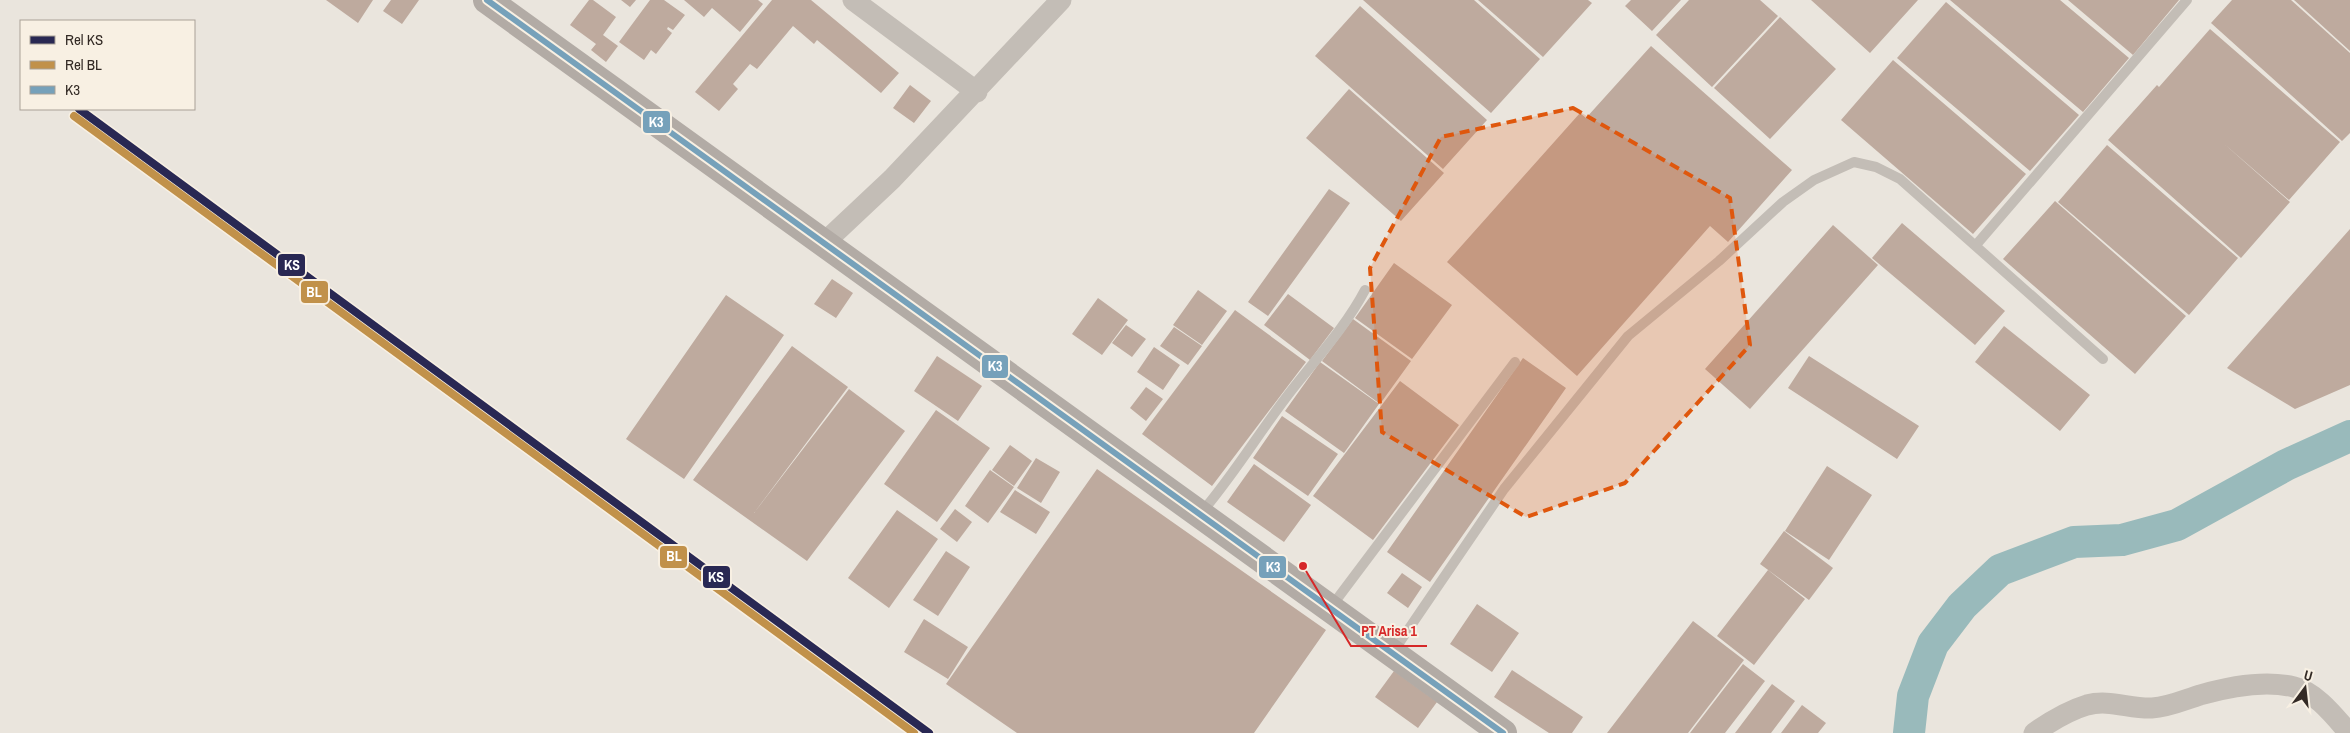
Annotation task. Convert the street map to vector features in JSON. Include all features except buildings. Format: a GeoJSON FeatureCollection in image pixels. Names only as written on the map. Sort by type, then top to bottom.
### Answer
{"type":"FeatureCollection","features":[{"type":"Feature","properties":{"kind":"main road"},"geometry":{"type":"LineString","coordinates":[[487,0],[1201,513],[1503,733]]}},
{"type":"Feature","properties":{"kind":"street"},"geometry":{"type":"LineString","coordinates":[[852,0],[977,92]]}},
{"type":"Feature","properties":{"kind":"street"},"geometry":{"type":"LineString","coordinates":[[825,242],[892,179],[977,92],[1061,0]]}},
{"type":"Feature","properties":{"kind":"street"},"geometry":{"type":"LineString","coordinates":[[2034,733],[2062,714],[2088,705],[2108,703],[2144,708],[2168,706],[2221,690],[2254,685],[2292,686],[2301,689],[2310,694],[2349,733]]}},
{"type":"Feature","properties":{"kind":"lane"},"geometry":{"type":"LineString","coordinates":[[1976,245],[2187,0]]}},
{"type":"Feature","properties":{"kind":"lane"},"geometry":{"type":"LineString","coordinates":[[1392,653],[1504,489],[1628,336],[1719,261],[1784,202],[1814,180],[1854,162],[1876,167],[1900,179],[2103,359]]}},
{"type":"Feature","properties":{"kind":"lane"},"geometry":{"type":"LineString","coordinates":[[1201,513],[1220,491],[1287,396],[1336,334],[1365,290]]}},
{"type":"Feature","properties":{"kind":"lane"},"geometry":{"type":"LineString","coordinates":[[1331,608],[1516,362]]}},
{"type":"Feature","properties":{"kind":"highlighted area"},"geometry":{"type":"Polygon","coordinates":[[[1573,108],[1730,198],[1750,345],[1625,483],[1526,517],[1382,432],[1370,268],[1441,137],[1573,108]]]}},
{"type":"Feature","properties":{"kind":"waterway"},"geometry":{"type":"LineString","coordinates":[[1909,733],[1913,696],[1933,644],[1962,606],[2000,570],[2074,542],[2122,540],[2177,525],[2286,465],[2350,436]]}},
{"type":"Feature","properties":{"kind":"rail line","name":"KS"},"geometry":{"type":"LineString","coordinates":[[80,110],[929,733]]}},
{"type":"Feature","properties":{"kind":"rail line","name":"BL"},"geometry":{"type":"LineString","coordinates":[[74,116],[914,733]]}},
{"type":"Feature","properties":{"kind":"transit line","name":"K3"},"geometry":{"type":"LineString","coordinates":[[487,0],[1503,733]]}},
{"type":"Feature","properties":{"kind":"place","name":"PT Arisa 1"},"geometry":{"type":"Point","coordinates":[1303,566]}}]}
